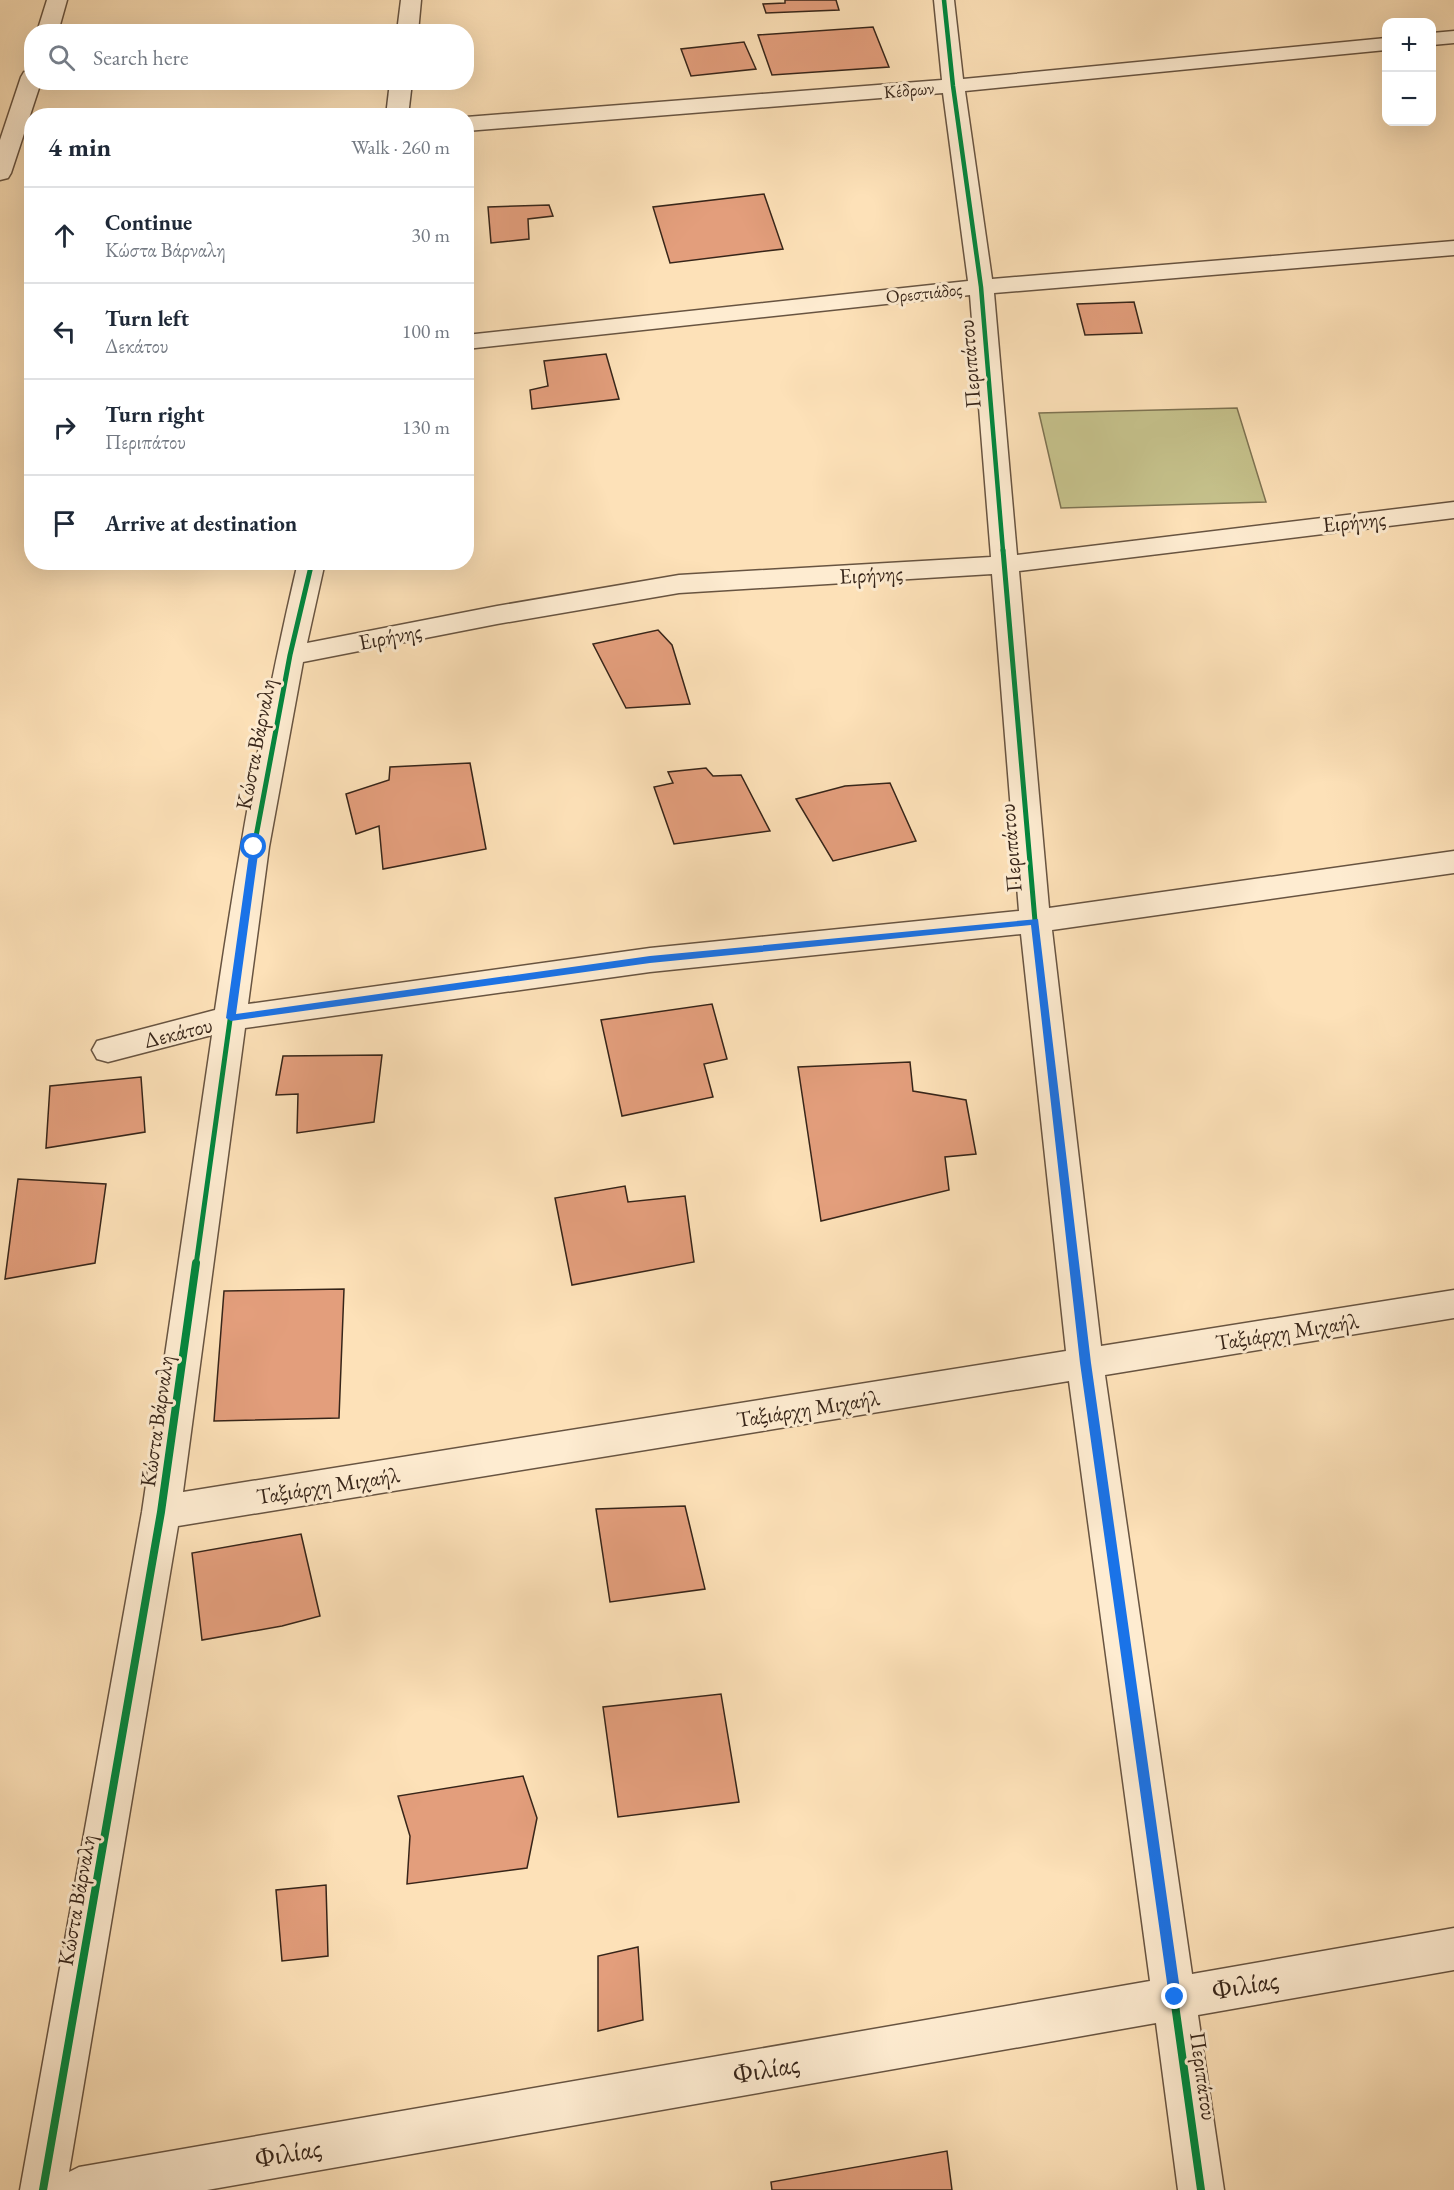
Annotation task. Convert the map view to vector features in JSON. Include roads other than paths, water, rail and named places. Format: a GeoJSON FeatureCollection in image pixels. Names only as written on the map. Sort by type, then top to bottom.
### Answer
{"type":"FeatureCollection","features":[{"type":"Feature","properties":{"kind":"street"},"geometry":{"type":"LineString","coordinates":[[50,24],[57,0]]}},
{"type":"Feature","properties":{"kind":"street"},"geometry":{"type":"LineString","coordinates":[[408,24],[411,0]]}},
{"type":"Feature","properties":{"kind":"street","name":"Περιπάτου"},"geometry":{"type":"LineString","coordinates":[[944,0],[953,86],[981,287],[1035,921],[1085,1363],[1201,2190]]}},
{"type":"Feature","properties":{"kind":"street"},"geometry":{"type":"LineString","coordinates":[[1436,39],[1454,37]]}},
{"type":"Feature","properties":{"kind":"street","name":"Κέδρων"},"geometry":{"type":"LineString","coordinates":[[474,123],[953,86],[1382,44]]}},
{"type":"Feature","properties":{"kind":"street"},"geometry":{"type":"LineString","coordinates":[[0,172],[28,90]]}},
{"type":"Feature","properties":{"kind":"street"},"geometry":{"type":"LineString","coordinates":[[398,108],[400,90]]}},
{"type":"Feature","properties":{"kind":"street","name":"Ορεστιάδος"},"geometry":{"type":"LineString","coordinates":[[474,341],[981,287],[1454,248]]}},
{"type":"Feature","properties":{"kind":"street","name":"Ειρήνης"},"geometry":{"type":"LineString","coordinates":[[290,655],[497,615],[679,584],[1004,565],[1454,510]]}},
{"type":"Feature","properties":{"kind":"street","name":"Κώστα Βάρναλη"},"geometry":{"type":"LineString","coordinates":[[43,2190],[161,1512],[254,847],[290,655],[310,570]]}},
{"type":"Feature","properties":{"kind":"street","name":"Δεκάτου"},"geometry":{"type":"LineString","coordinates":[[108,1050],[231,1018],[650,960],[1035,921],[1454,862]]}},
{"type":"Feature","properties":{"kind":"street","name":"Ταξιάρχη Μιχαήλ"},"geometry":{"type":"LineString","coordinates":[[161,1512],[1454,1304]]}},
{"type":"Feature","properties":{"kind":"street","name":"Φιλίας"},"geometry":{"type":"LineString","coordinates":[[79,2190],[1454,1949]]}}]}
